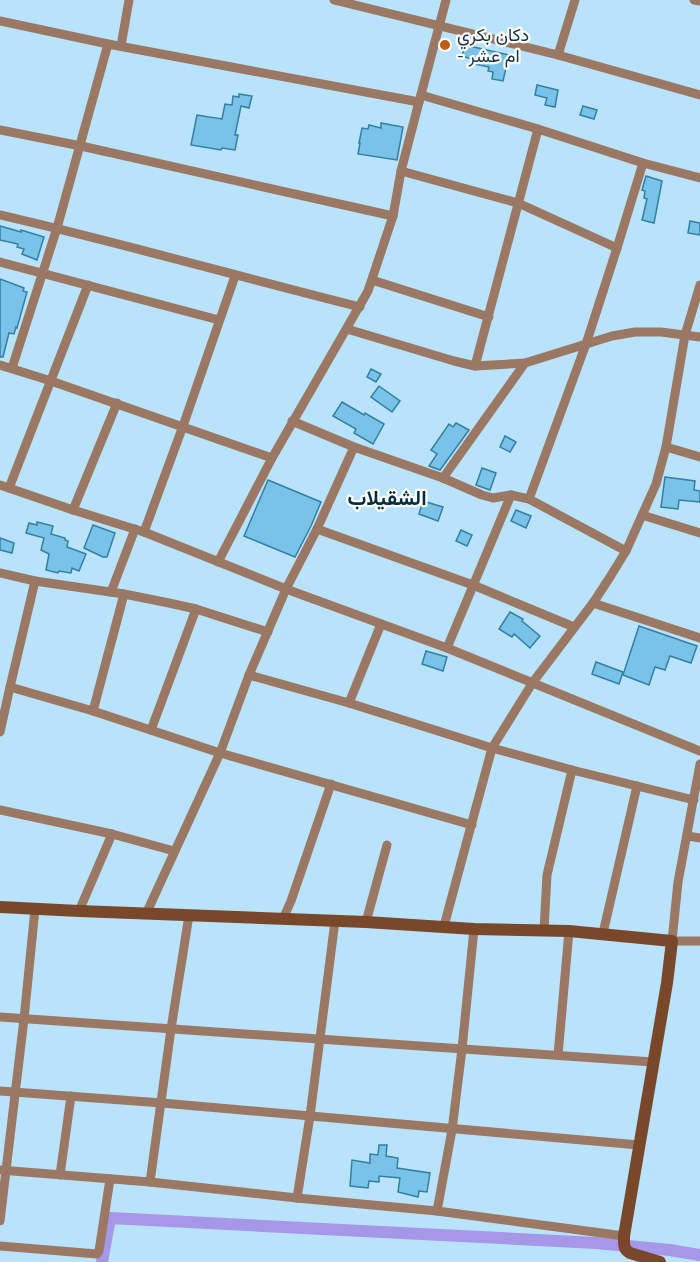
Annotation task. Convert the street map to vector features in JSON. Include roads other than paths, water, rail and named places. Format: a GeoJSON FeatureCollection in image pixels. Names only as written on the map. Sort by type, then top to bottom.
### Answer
{"type":"FeatureCollection","features":[{"type":"Feature","properties":{"kind":"street"},"geometry":{"type":"LineString","coordinates":[[122,46],[129,0]]}},
{"type":"Feature","properties":{"kind":"street"},"geometry":{"type":"LineString","coordinates":[[334,0],[558,55],[700,95]]}},
{"type":"Feature","properties":{"kind":"street"},"geometry":{"type":"LineString","coordinates":[[218,562],[292,421],[368,291],[393,216],[401,171],[446,0]]}},
{"type":"Feature","properties":{"kind":"street"},"geometry":{"type":"LineString","coordinates":[[558,55],[575,0]]}},
{"type":"Feature","properties":{"kind":"street"},"geometry":{"type":"LineString","coordinates":[[694,0],[700,1]]}},
{"type":"Feature","properties":{"kind":"street"},"geometry":{"type":"LineString","coordinates":[[0,21],[108,44],[420,99],[538,129],[643,163],[700,178]]}},
{"type":"Feature","properties":{"kind":"street"},"geometry":{"type":"LineString","coordinates":[[12,368],[44,274],[108,44]]}},
{"type":"Feature","properties":{"kind":"street"},"geometry":{"type":"LineString","coordinates":[[475,366],[538,129]]}},
{"type":"Feature","properties":{"kind":"street"},"geometry":{"type":"LineString","coordinates":[[0,130],[393,216]]}},
{"type":"Feature","properties":{"kind":"street"},"geometry":{"type":"LineString","coordinates":[[529,499],[586,344],[643,163]]}},
{"type":"Feature","properties":{"kind":"street"},"geometry":{"type":"LineString","coordinates":[[401,171],[518,203],[617,248]]}},
{"type":"Feature","properties":{"kind":"street"},"geometry":{"type":"LineString","coordinates":[[0,215],[360,307]]}},
{"type":"Feature","properties":{"kind":"street"},"geometry":{"type":"LineString","coordinates":[[0,262],[219,320]]}},
{"type":"Feature","properties":{"kind":"street"},"geometry":{"type":"LineString","coordinates":[[111,592],[140,530],[183,426],[235,276]]}},
{"type":"Feature","properties":{"kind":"street"},"geometry":{"type":"LineString","coordinates":[[372,280],[489,317]]}},
{"type":"Feature","properties":{"kind":"street"},"geometry":{"type":"LineString","coordinates":[[88,285],[51,381],[4,487],[140,530],[286,589],[533,682],[700,752]]}},
{"type":"Feature","properties":{"kind":"street"},"geometry":{"type":"LineString","coordinates":[[444,927],[492,748],[533,682],[593,603],[626,551],[656,484],[666,447],[685,335],[700,285]]}},
{"type":"Feature","properties":{"kind":"street"},"geometry":{"type":"LineString","coordinates":[[347,329],[475,366],[525,363],[612,336],[635,332],[661,332],[700,337]]}},
{"type":"Feature","properties":{"kind":"street"},"geometry":{"type":"LineString","coordinates":[[443,478],[525,363]]}},
{"type":"Feature","properties":{"kind":"street"},"geometry":{"type":"LineString","coordinates":[[0,365],[117,403],[272,458]]}},
{"type":"Feature","properties":{"kind":"street"},"geometry":{"type":"LineString","coordinates":[[73,510],[117,403]]}},
{"type":"Feature","properties":{"kind":"street"},"geometry":{"type":"LineString","coordinates":[[292,421],[482,495],[493,498],[511,495],[529,499],[626,551]]}},
{"type":"Feature","properties":{"kind":"street"},"geometry":{"type":"LineString","coordinates":[[146,914],[220,753],[249,675],[286,589],[318,529],[354,447]]}},
{"type":"Feature","properties":{"kind":"street"},"geometry":{"type":"LineString","coordinates":[[666,447],[700,457]]}},
{"type":"Feature","properties":{"kind":"street"},"geometry":{"type":"LineString","coordinates":[[447,648],[511,495]]}},
{"type":"Feature","properties":{"kind":"street"},"geometry":{"type":"LineString","coordinates":[[642,515],[700,533]]}},
{"type":"Feature","properties":{"kind":"street"},"geometry":{"type":"LineString","coordinates":[[318,529],[473,585],[574,627]]}},
{"type":"Feature","properties":{"kind":"street"},"geometry":{"type":"LineString","coordinates":[[0,573],[196,609],[268,632]]}},
{"type":"Feature","properties":{"kind":"street"},"geometry":{"type":"LineString","coordinates":[[0,732],[36,581]]}},
{"type":"Feature","properties":{"kind":"street"},"geometry":{"type":"LineString","coordinates":[[93,711],[124,594]]}},
{"type":"Feature","properties":{"kind":"street"},"geometry":{"type":"LineString","coordinates":[[593,603],[700,638]]}},
{"type":"Feature","properties":{"kind":"street"},"geometry":{"type":"LineString","coordinates":[[151,730],[196,609]]}},
{"type":"Feature","properties":{"kind":"street"},"geometry":{"type":"LineString","coordinates":[[349,703],[381,624]]}},
{"type":"Feature","properties":{"kind":"street"},"geometry":{"type":"LineString","coordinates":[[249,675],[349,703],[492,748],[694,800]]}},
{"type":"Feature","properties":{"kind":"street"},"geometry":{"type":"LineString","coordinates":[[10,687],[93,711],[220,753],[472,825]]}},
{"type":"Feature","properties":{"kind":"street"},"geometry":{"type":"LineString","coordinates":[[660,1262],[626,1251],[624,1236],[667,983],[678,882],[700,764]]}},
{"type":"Feature","properties":{"kind":"street"},"geometry":{"type":"LineString","coordinates":[[544,930],[547,875],[572,770]]}},
{"type":"Feature","properties":{"kind":"street"},"geometry":{"type":"LineString","coordinates":[[283,919],[331,784]]}},
{"type":"Feature","properties":{"kind":"street"},"geometry":{"type":"LineString","coordinates":[[603,933],[637,786]]}},
{"type":"Feature","properties":{"kind":"street"},"geometry":{"type":"LineString","coordinates":[[0,810],[174,850]]}},
{"type":"Feature","properties":{"kind":"street"},"geometry":{"type":"LineString","coordinates":[[79,911],[112,834]]}},
{"type":"Feature","properties":{"kind":"street"},"geometry":{"type":"LineString","coordinates":[[688,836],[700,838]]}},
{"type":"Feature","properties":{"kind":"street"},"geometry":{"type":"LineString","coordinates":[[366,922],[387,845]]}},
{"type":"Feature","properties":{"kind":"street"},"geometry":{"type":"LineString","coordinates":[[0,907],[366,922],[474,929],[569,931],[672,941],[700,941]]}},
{"type":"Feature","properties":{"kind":"street"},"geometry":{"type":"LineString","coordinates":[[0,1221],[3,1170],[24,1019],[35,909]]}},
{"type":"Feature","properties":{"kind":"street"},"geometry":{"type":"LineString","coordinates":[[150,1182],[189,915]]}},
{"type":"Feature","properties":{"kind":"street"},"geometry":{"type":"LineString","coordinates":[[297,1198],[335,921]]}},
{"type":"Feature","properties":{"kind":"street"},"geometry":{"type":"LineString","coordinates":[[437,1211],[452,1130],[474,929]]}},
{"type":"Feature","properties":{"kind":"street"},"geometry":{"type":"LineString","coordinates":[[558,1055],[569,931]]}},
{"type":"Feature","properties":{"kind":"street"},"geometry":{"type":"LineString","coordinates":[[0,1017],[653,1062]]}},
{"type":"Feature","properties":{"kind":"street"},"geometry":{"type":"LineString","coordinates":[[0,1091],[639,1145]]}},
{"type":"Feature","properties":{"kind":"street"},"geometry":{"type":"LineString","coordinates":[[60,1175],[70,1096]]}},
{"type":"Feature","properties":{"kind":"street"},"geometry":{"type":"LineString","coordinates":[[3,1170],[150,1182],[437,1211],[624,1236]]}},
{"type":"Feature","properties":{"kind":"street"},"geometry":{"type":"LineString","coordinates":[[0,1246],[98,1254],[110,1179]]}},
{"type":"Feature","properties":{"kind":"waterway"},"geometry":{"type":"LineString","coordinates":[[102,1262],[110,1218],[596,1243],[700,1255]]}},
{"type":"Feature","properties":{"kind":"place","name":"دكان بكري - ام عشر"},"geometry":{"type":"Point","coordinates":[445,45]}},
{"type":"Feature","properties":{"kind":"district","name":"الشقيلاب"},"geometry":{"type":"Point","coordinates":[387,497]}}]}
